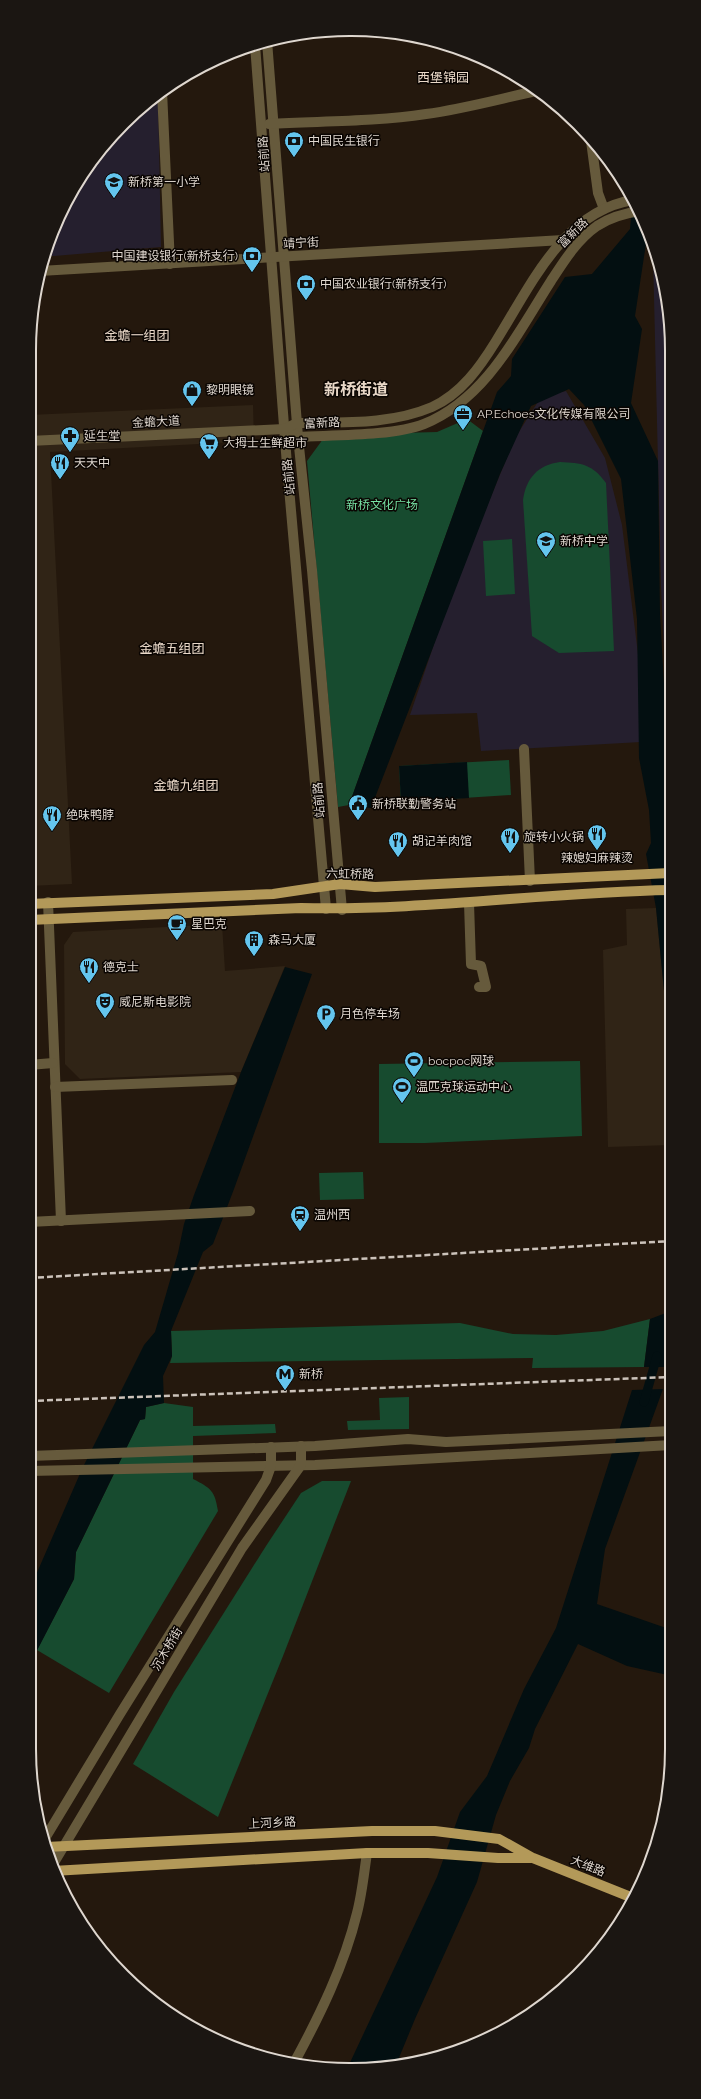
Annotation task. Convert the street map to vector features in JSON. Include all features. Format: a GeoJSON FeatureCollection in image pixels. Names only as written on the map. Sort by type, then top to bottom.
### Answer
{"type":"FeatureCollection","features":[{"type":"Feature","properties":{"kind":"main road","name":"六虹桥路"},"geometry":{"type":"LineString","coordinates":[[36,903],[273,894],[325,885],[340,884],[375,887],[530,881],[665,873]]}},
{"type":"Feature","properties":{"kind":"main road"},"geometry":{"type":"LineString","coordinates":[[36,920],[302,908],[342,910],[665,890]]}},
{"type":"Feature","properties":{"kind":"main road","name":"上河乡路"},"geometry":{"type":"LineString","coordinates":[[52,1847],[372,1831],[435,1831],[500,1839]]}},
{"type":"Feature","properties":{"kind":"main road","name":"大维路"},"geometry":{"type":"LineString","coordinates":[[500,1839],[533,1858],[628,1896]]}},
{"type":"Feature","properties":{"kind":"main road"},"geometry":{"type":"LineString","coordinates":[[61,1871],[368,1853]]}},
{"type":"Feature","properties":{"kind":"main road","name":"大维路"},"geometry":{"type":"LineString","coordinates":[[368,1853],[428,1853],[498,1858],[533,1858]]}},
{"type":"Feature","properties":{"kind":"street","name":"站前路"},"geometry":{"type":"LineString","coordinates":[[267,47],[298,437],[312,570],[342,910]]}},
{"type":"Feature","properties":{"kind":"street","name":"站前路"},"geometry":{"type":"LineString","coordinates":[[256,51],[263,124],[284,429],[326,909]]}},
{"type":"Feature","properties":{"kind":"street"},"geometry":{"type":"LineString","coordinates":[[263,124],[388,118],[426,114],[461,109],[530,92]]}},
{"type":"Feature","properties":{"kind":"street"},"geometry":{"type":"LineString","coordinates":[[162,99],[170,264]]}},
{"type":"Feature","properties":{"kind":"street"},"geometry":{"type":"LineString","coordinates":[[592,149],[598,193],[604,209]]}},
{"type":"Feature","properties":{"kind":"street","name":"富新路"},"geometry":{"type":"LineString","coordinates":[[284,429],[297,423],[399,418],[433,406],[462,387],[483,362],[544,265],[563,240],[582,222],[604,209],[628,201]]}},
{"type":"Feature","properties":{"kind":"street","name":"富新路"},"geometry":{"type":"LineString","coordinates":[[284,429],[298,437],[399,430],[424,424],[450,411],[480,385],[498,363],[572,248],[598,225],[626,213],[633,212]]}},
{"type":"Feature","properties":{"kind":"street","name":"靖宁街"},"geometry":{"type":"LineString","coordinates":[[47,271],[563,240]]}},
{"type":"Feature","properties":{"kind":"street","name":"金蟾大道"},"geometry":{"type":"LineString","coordinates":[[36,441],[284,429]]}},
{"type":"Feature","properties":{"kind":"street"},"geometry":{"type":"LineString","coordinates":[[524,749],[530,881]]}},
{"type":"Feature","properties":{"kind":"street"},"geometry":{"type":"LineString","coordinates":[[48,902],[53,1063],[61,1221]]}},
{"type":"Feature","properties":{"kind":"street"},"geometry":{"type":"LineString","coordinates":[[469,903],[471,964],[481,966],[486,987],[479,987]]}},
{"type":"Feature","properties":{"kind":"street"},"geometry":{"type":"LineString","coordinates":[[36,1064],[53,1063]]}},
{"type":"Feature","properties":{"kind":"street"},"geometry":{"type":"LineString","coordinates":[[55,1087],[232,1080]]}},
{"type":"Feature","properties":{"kind":"street"},"geometry":{"type":"LineString","coordinates":[[36,1222],[250,1211]]}},
{"type":"Feature","properties":{"kind":"street"},"geometry":{"type":"LineString","coordinates":[[36,1456],[301,1446],[408,1439],[446,1442],[665,1431]]}},
{"type":"Feature","properties":{"kind":"street"},"geometry":{"type":"LineString","coordinates":[[36,1471],[301,1465],[665,1445]]}},
{"type":"Feature","properties":{"kind":"street"},"geometry":{"type":"LineString","coordinates":[[301,1446],[301,1465]]}},
{"type":"Feature","properties":{"kind":"street","name":"沉木桥街"},"geometry":{"type":"LineString","coordinates":[[48,1833],[120,1714],[266,1480],[271,1466],[271,1447]]}},
{"type":"Feature","properties":{"kind":"street","name":"沉木桥街"},"geometry":{"type":"LineString","coordinates":[[56,1858],[242,1548],[301,1465]]}},
{"type":"Feature","properties":{"kind":"street"},"geometry":{"type":"LineString","coordinates":[[297,2058],[314,2026],[341,1965],[357,1912],[368,1853]]}},
{"type":"Feature","properties":{"kind":"shaded area","name":"新桥第一小学"},"geometry":{"type":"Polygon","coordinates":[[[158,102],[161,247],[51,256],[53,249],[68,211],[89,176],[114,143],[128,128],[158,102]]]}},
{"type":"Feature","properties":{"kind":"shaded area"},"geometry":{"type":"Polygon","coordinates":[[[632,209],[646,244],[635,316],[642,329],[631,403],[658,461],[660,615],[665,702],[665,1001],[656,908],[646,854],[651,843],[649,810],[639,758],[637,619],[621,479],[584,405],[569,389],[531,406],[500,474],[371,808],[349,805],[497,392],[511,376],[512,359],[565,277],[592,274],[630,229],[632,209]]]}},
{"type":"Feature","properties":{"kind":"shaded area"},"geometry":{"type":"Polygon","coordinates":[[[653,267],[662,309],[665,350],[665,671],[661,587],[653,267]]]}},
{"type":"Feature","properties":{"kind":"shaded area","name":"新桥中学"},"geometry":{"type":"Polygon","coordinates":[[[566,391],[605,458],[622,525],[639,662],[641,742],[481,751],[477,713],[410,715],[452,591],[515,438],[541,397],[566,391]]]}},
{"type":"Feature","properties":{"kind":"shaded area"},"geometry":{"type":"Polygon","coordinates":[[[253,405],[254,441],[50,452],[72,884],[36,886],[36,415],[253,405]]]}},
{"type":"Feature","properties":{"kind":"shaded area"},"geometry":{"type":"Polygon","coordinates":[[[467,762],[469,798],[401,802],[399,766],[467,762]]]}},
{"type":"Feature","properties":{"kind":"shaded area"},"geometry":{"type":"Polygon","coordinates":[[[656,908],[665,1001],[665,1145],[608,1147],[603,950],[627,945],[626,909],[656,908]]]}},
{"type":"Feature","properties":{"kind":"shaded area"},"geometry":{"type":"Polygon","coordinates":[[[222,924],[225,971],[285,966],[241,1072],[80,1079],[65,1064],[64,945],[73,932],[222,924]]]}},
{"type":"Feature","properties":{"kind":"shaded area"},"geometry":{"type":"Polygon","coordinates":[[[285,967],[312,974],[213,1244],[203,1252],[171,1331],[172,1356],[163,1376],[164,1403],[146,1407],[145,1419],[140,1420],[76,1552],[74,1579],[36,1652],[36,1575],[82,1469],[144,1345],[155,1332],[178,1253],[184,1224],[241,1072],[285,967]]]}},
{"type":"Feature","properties":{"kind":"shaded area"},"geometry":{"type":"Polygon","coordinates":[[[665,1313],[665,1367],[644,1367],[650,1319],[665,1313]]]}},
{"type":"Feature","properties":{"kind":"shaded area"},"geometry":{"type":"Polygon","coordinates":[[[663,1389],[605,1549],[597,1604],[665,1628],[665,1674],[627,1666],[578,1644],[535,1729],[529,1748],[510,1781],[496,1815],[477,1882],[398,2059],[350,2063],[437,1877],[460,1812],[487,1776],[524,1689],[556,1628],[632,1390],[663,1389]]]}},
{"type":"Feature","properties":{"kind":"green space","name":"新桥文化广场"},"geometry":{"type":"Polygon","coordinates":[[[467,419],[483,431],[349,805],[338,807],[307,461],[326,435],[437,432],[467,419]]]}},
{"type":"Feature","properties":{"kind":"green space"},"geometry":{"type":"Polygon","coordinates":[[[560,462],[581,464],[591,468],[606,483],[614,651],[559,653],[532,636],[523,500],[527,485],[534,474],[545,466],[560,462]]]}},
{"type":"Feature","properties":{"kind":"green space"},"geometry":{"type":"Polygon","coordinates":[[[512,539],[515,594],[486,596],[483,541],[512,539]]]}},
{"type":"Feature","properties":{"kind":"green space"},"geometry":{"type":"Polygon","coordinates":[[[509,760],[511,795],[401,802],[399,766],[509,760]]]}},
{"type":"Feature","properties":{"kind":"green space"},"geometry":{"type":"Polygon","coordinates":[[[580,1061],[582,1136],[425,1143],[379,1143],[379,1064],[580,1061]]]}},
{"type":"Feature","properties":{"kind":"green space"},"geometry":{"type":"Polygon","coordinates":[[[363,1172],[364,1199],[320,1200],[319,1173],[363,1172]]]}},
{"type":"Feature","properties":{"kind":"green space"},"geometry":{"type":"Polygon","coordinates":[[[650,1319],[644,1367],[532,1368],[533,1358],[170,1363],[172,1356],[171,1331],[460,1323],[513,1334],[556,1335],[603,1331],[650,1319]]]}},
{"type":"Feature","properties":{"kind":"green space"},"geometry":{"type":"Polygon","coordinates":[[[409,1397],[409,1429],[348,1430],[347,1421],[380,1420],[379,1398],[409,1397]]]}},
{"type":"Feature","properties":{"kind":"green space"},"geometry":{"type":"Polygon","coordinates":[[[164,1403],[193,1407],[193,1426],[275,1424],[276,1433],[193,1436],[193,1479],[204,1485],[214,1494],[218,1511],[109,1693],[37,1650],[74,1579],[76,1552],[140,1420],[145,1419],[146,1407],[164,1403]]]}},
{"type":"Feature","properties":{"kind":"green space"},"geometry":{"type":"Polygon","coordinates":[[[322,1481],[351,1481],[218,1817],[133,1764],[174,1692],[301,1493],[322,1481]]]}},
{"type":"Feature","properties":{"kind":"waterway"},"geometry":{"type":"LineString","coordinates":[[644,1402],[657,1356]]}},
{"type":"Feature","properties":{"kind":"railway"},"geometry":{"type":"LineString","coordinates":[[36,1278],[665,1241]]}},
{"type":"Feature","properties":{"kind":"railway"},"geometry":{"type":"LineString","coordinates":[[36,1401],[665,1377]]}},
{"type":"Feature","properties":{"kind":"place","name":"中国民生银行"},"geometry":{"type":"Point","coordinates":[294,158]}},
{"type":"Feature","properties":{"kind":"place","name":"新桥第一小学"},"geometry":{"type":"Point","coordinates":[114,199]}},
{"type":"Feature","properties":{"kind":"place","name":"中国建设银行(新桥支行)"},"geometry":{"type":"Point","coordinates":[252,273]}},
{"type":"Feature","properties":{"kind":"place","name":"中国农业银行(新桥支行)"},"geometry":{"type":"Point","coordinates":[306,301]}},
{"type":"Feature","properties":{"kind":"place","name":"黎明眼镜"},"geometry":{"type":"Point","coordinates":[192,407]}},
{"type":"Feature","properties":{"kind":"place","name":"AP.Echoes文化传媒有限公司"},"geometry":{"type":"Point","coordinates":[463,431]}},
{"type":"Feature","properties":{"kind":"place","name":"延生堂"},"geometry":{"type":"Point","coordinates":[70,453]}},
{"type":"Feature","properties":{"kind":"place","name":"大拇士生鲜超市"},"geometry":{"type":"Point","coordinates":[209,460]}},
{"type":"Feature","properties":{"kind":"place","name":"天天中"},"geometry":{"type":"Point","coordinates":[60,480]}},
{"type":"Feature","properties":{"kind":"place","name":"新桥中学"},"geometry":{"type":"Point","coordinates":[546,558]}},
{"type":"Feature","properties":{"kind":"place","name":"新桥联勤警务站"},"geometry":{"type":"Point","coordinates":[358,821]}},
{"type":"Feature","properties":{"kind":"place","name":"绝味鸭脖"},"geometry":{"type":"Point","coordinates":[52,832]}},
{"type":"Feature","properties":{"kind":"place","name":"辣媳妇麻辣烫"},"geometry":{"type":"Point","coordinates":[597,851]}},
{"type":"Feature","properties":{"kind":"place","name":"旋转小火锅"},"geometry":{"type":"Point","coordinates":[510,854]}},
{"type":"Feature","properties":{"kind":"place","name":"胡记羊肉馆"},"geometry":{"type":"Point","coordinates":[398,858]}},
{"type":"Feature","properties":{"kind":"place","name":"星巴克"},"geometry":{"type":"Point","coordinates":[177,941]}},
{"type":"Feature","properties":{"kind":"place","name":"森马大厦"},"geometry":{"type":"Point","coordinates":[254,957]}},
{"type":"Feature","properties":{"kind":"place","name":"德克士"},"geometry":{"type":"Point","coordinates":[89,984]}},
{"type":"Feature","properties":{"kind":"place","name":"威尼斯电影院"},"geometry":{"type":"Point","coordinates":[105,1019]}},
{"type":"Feature","properties":{"kind":"place","name":"月色停车场"},"geometry":{"type":"Point","coordinates":[326,1031]}},
{"type":"Feature","properties":{"kind":"place","name":"bocpoc网球"},"geometry":{"type":"Point","coordinates":[414,1078]}},
{"type":"Feature","properties":{"kind":"place","name":"温匹克球运动中心"},"geometry":{"type":"Point","coordinates":[402,1104]}},
{"type":"Feature","properties":{"kind":"place","name":"温州西"},"geometry":{"type":"Point","coordinates":[300,1232]}},
{"type":"Feature","properties":{"kind":"place","name":"新桥"},"geometry":{"type":"Point","coordinates":[285,1391]}},
{"type":"Feature","properties":{"kind":"district","name":"西堡锦园"},"geometry":{"type":"Point","coordinates":[443,77]}},
{"type":"Feature","properties":{"kind":"district","name":"金蟾一组团"},"geometry":{"type":"Point","coordinates":[137,335]}},
{"type":"Feature","properties":{"kind":"district","name":"新桥街道"},"geometry":{"type":"Point","coordinates":[356,389]}},
{"type":"Feature","properties":{"kind":"district","name":"金蟾五组团"},"geometry":{"type":"Point","coordinates":[172,648]}},
{"type":"Feature","properties":{"kind":"district","name":"金蟾九组团"},"geometry":{"type":"Point","coordinates":[186,785]}}]}
